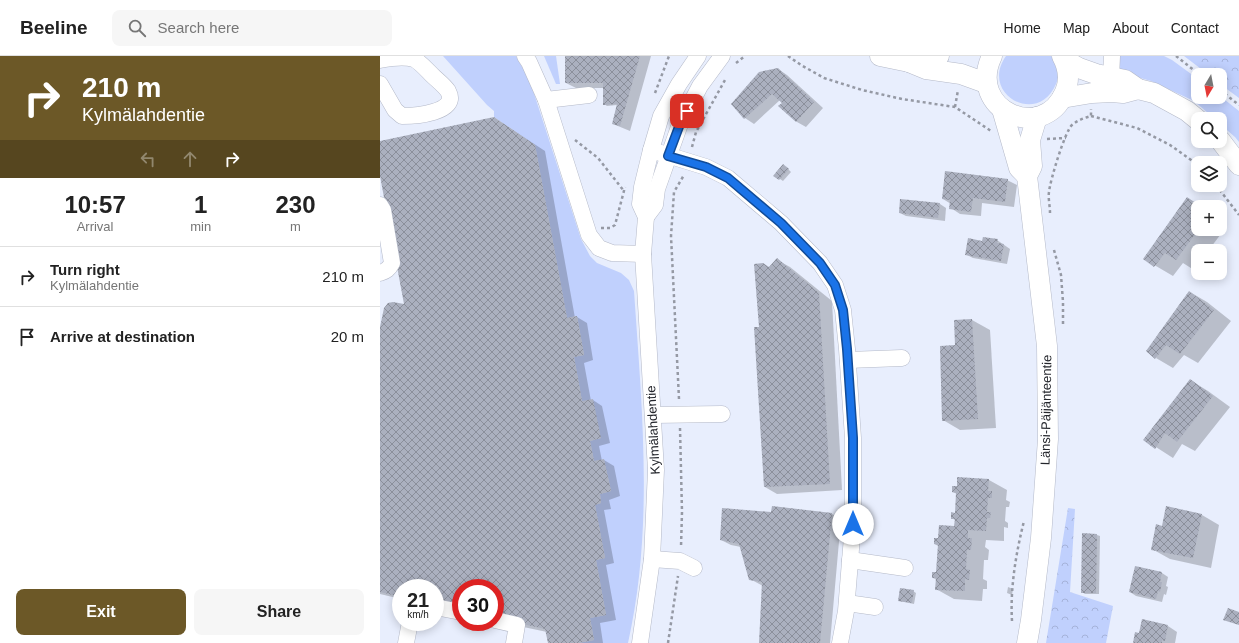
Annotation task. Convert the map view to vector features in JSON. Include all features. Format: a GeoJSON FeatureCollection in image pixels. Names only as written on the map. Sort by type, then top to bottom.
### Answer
{"type":"FeatureCollection","features":[{"type":"Feature","properties":{"kind":"main road"},"geometry":{"type":"LineString","coordinates":[[880,56],[909,62],[926,69],[961,74],[986,83]]}},
{"type":"Feature","properties":{"kind":"main road"},"geometry":{"type":"LineString","coordinates":[[909,62],[926,57],[939,56]]}},
{"type":"Feature","properties":{"kind":"main road"},"geometry":{"type":"LineString","coordinates":[[992,56],[986,73],[986,83],[991,97],[1002,109],[1010,114],[1028,118],[1037,117],[1052,110],[1062,98],[1066,90],[1068,80],[1068,70],[1063,58]]}},
{"type":"Feature","properties":{"kind":"main road"},"geometry":{"type":"LineString","coordinates":[[1063,58],[1079,68],[1096,74],[1126,80],[1138,89],[1154,93],[1191,114]]}},
{"type":"Feature","properties":{"kind":"main road"},"geometry":{"type":"LineString","coordinates":[[1062,98],[1092,93],[1123,93],[1138,89]]}},
{"type":"Feature","properties":{"kind":"main road","name":"Länsi-Päijänteentie"},"geometry":{"type":"LineString","coordinates":[[1002,109],[1019,168],[1027,176]]}},
{"type":"Feature","properties":{"kind":"main road","name":"Länsi-Päijänteentie"},"geometry":{"type":"LineString","coordinates":[[1027,643],[1041,538],[1048,439],[1047,346],[1027,176],[1032,166],[1030,140],[1037,117]]}},
{"type":"Feature","properties":{"kind":"main road"},"geometry":{"type":"LineString","coordinates":[[1226,148],[1239,164]]}},
{"type":"Feature","properties":{"kind":"street"},"geometry":{"type":"LineString","coordinates":[[525,56],[546,100],[589,235],[599,248],[612,253],[643,254]]}},
{"type":"Feature","properties":{"kind":"street","name":"Kylmälahdentie"},"geometry":{"type":"LineString","coordinates":[[640,643],[652,559],[656,470],[643,254],[646,217],[640,204],[650,150],[661,116],[679,84],[698,56]]}},
{"type":"Feature","properties":{"kind":"street"},"geometry":{"type":"LineString","coordinates":[[1110,77],[1112,56]]}},
{"type":"Feature","properties":{"kind":"street"},"geometry":{"type":"LineString","coordinates":[[380,60],[403,57],[414,59],[448,91],[449,99],[447,104],[441,110],[411,116],[402,116],[395,110],[380,84]]}},
{"type":"Feature","properties":{"kind":"street","name":"Kylmälahdentie"},"geometry":{"type":"LineString","coordinates":[[646,217],[655,205],[657,189],[680,124],[697,92],[727,61]]}},
{"type":"Feature","properties":{"kind":"street"},"geometry":{"type":"LineString","coordinates":[[546,100],[589,96]]}},
{"type":"Feature","properties":{"kind":"street"},"geometry":{"type":"LineString","coordinates":[[650,150],[706,167],[728,178],[781,223],[820,263],[835,285],[843,310],[853,438],[860,479],[853,524],[847,603],[840,643]]}},
{"type":"Feature","properties":{"kind":"street"},"geometry":{"type":"LineString","coordinates":[[380,205],[383,210],[392,263],[390,267],[380,273]]}},
{"type":"Feature","properties":{"kind":"street"},"geometry":{"type":"LineString","coordinates":[[848,360],[902,358]]}},
{"type":"Feature","properties":{"kind":"street"},"geometry":{"type":"LineString","coordinates":[[653,415],[722,414]]}},
{"type":"Feature","properties":{"kind":"street"},"geometry":{"type":"LineString","coordinates":[[652,559],[680,561],[694,568]]}},
{"type":"Feature","properties":{"kind":"street"},"geometry":{"type":"LineString","coordinates":[[850,560],[905,568]]}},
{"type":"Feature","properties":{"kind":"street"},"geometry":{"type":"LineString","coordinates":[[847,603],[875,606]]}},
{"type":"Feature","properties":{"kind":"street"},"geometry":{"type":"LineString","coordinates":[[504,622],[517,625],[514,643]]}},
{"type":"Feature","properties":{"kind":"street"},"geometry":{"type":"LineString","coordinates":[[410,631],[410,642]]}},
{"type":"Feature","properties":{"kind":"path"},"geometry":{"type":"LineString","coordinates":[[653,97],[668,56]]}},
{"type":"Feature","properties":{"kind":"path"},"geometry":{"type":"LineString","coordinates":[[727,61],[745,56]]}},
{"type":"Feature","properties":{"kind":"path"},"geometry":{"type":"LineString","coordinates":[[788,56],[824,78],[862,90],[902,99],[955,107],[994,133]]}},
{"type":"Feature","properties":{"kind":"path"},"geometry":{"type":"LineString","coordinates":[[1176,56],[1191,68]]}},
{"type":"Feature","properties":{"kind":"path"},"geometry":{"type":"LineString","coordinates":[[668,643],[680,561],[682,512],[680,414],[671,236],[674,192],[684,175],[696,132],[727,77]]}},
{"type":"Feature","properties":{"kind":"path"},"geometry":{"type":"LineString","coordinates":[[1227,96],[1239,105]]}},
{"type":"Feature","properties":{"kind":"path"},"geometry":{"type":"LineString","coordinates":[[1091,116],[1137,128],[1170,145],[1191,161]]}},
{"type":"Feature","properties":{"kind":"path"},"geometry":{"type":"LineString","coordinates":[[574,139],[598,158],[624,192]]}},
{"type":"Feature","properties":{"kind":"path"},"geometry":{"type":"LineString","coordinates":[[597,224],[601,228],[610,228],[615,225],[626,185]]}},
{"type":"Feature","properties":{"kind":"path"},"geometry":{"type":"LineString","coordinates":[[1221,192],[1239,215]]}},
{"type":"Feature","properties":{"kind":"path"},"geometry":{"type":"LineString","coordinates":[[1013,624],[1013,590],[1019,543],[1024,520]]}},
{"type":"Feature","properties":{"kind":"green space"},"geometry":{"type":"Polygon","coordinates":[[[443,56],[516,56],[530,81],[581,239],[590,256],[597,263],[621,273],[629,280],[634,291],[644,468],[641,556],[636,600],[628,643],[579,643],[594,640],[590,618],[606,615],[596,560],[605,558],[595,505],[601,503],[600,494],[611,491],[604,460],[594,461],[590,441],[601,438],[582,401],[574,357],[584,355],[577,316],[567,318],[535,145],[494,117],[494,111],[443,56]]]}},
{"type":"Feature","properties":{"kind":"green space"},"geometry":{"type":"Polygon","coordinates":[[[544,56],[556,56],[560,84],[556,84],[544,56]]]}},
{"type":"Feature","properties":{"kind":"green space"},"geometry":{"type":"Polygon","coordinates":[[[1006,56],[1051,56],[1057,66],[1058,77],[1056,84],[1048,97],[1037,103],[1025,104],[1014,100],[1005,93],[1000,82],[1000,70],[1006,56]]]}},
{"type":"Feature","properties":{"kind":"green space"},"geometry":{"type":"Polygon","coordinates":[[[1119,56],[1164,56],[1191,74],[1191,100],[1151,81],[1123,73],[1116,64],[1119,56]]]}},
{"type":"Feature","properties":{"kind":"green space"},"geometry":{"type":"Polygon","coordinates":[[[1184,56],[1239,56],[1239,98],[1227,89],[1227,68],[1200,68],[1184,56]]]}},
{"type":"Feature","properties":{"kind":"green space"},"geometry":{"type":"Polygon","coordinates":[[[1227,102],[1239,111],[1239,142],[1227,130],[1227,112],[1207,112],[1198,104],[1227,104],[1227,102]]]}},
{"type":"Feature","properties":{"kind":"green space"},"geometry":{"type":"Polygon","coordinates":[[[1068,508],[1075,509],[1070,592],[1113,606],[1106,643],[1046,643],[1068,508]]]}},
{"type":"Feature","properties":{"kind":"building"},"geometry":{"type":"Polygon","coordinates":[[[565,56],[640,56],[620,126],[612,124],[617,104],[603,105],[603,83],[565,83],[565,56]]]}},
{"type":"Feature","properties":{"kind":"building"},"geometry":{"type":"Polygon","coordinates":[[[778,68],[814,102],[796,122],[778,106],[782,103],[772,94],[744,119],[731,104],[759,72],[778,68]]]}},
{"type":"Feature","properties":{"kind":"building"},"geometry":{"type":"Polygon","coordinates":[[[494,117],[535,145],[567,318],[577,316],[584,355],[574,357],[582,401],[593,399],[601,438],[590,441],[594,461],[604,459],[611,491],[600,494],[601,503],[595,505],[605,558],[596,560],[606,615],[590,618],[594,640],[578,643],[548,643],[545,629],[504,620],[504,579],[452,579],[452,609],[444,607],[444,579],[392,579],[392,595],[380,592],[380,327],[384,308],[388,303],[393,302],[404,304],[380,176],[380,141],[494,117]]]}},
{"type":"Feature","properties":{"kind":"building"},"geometry":{"type":"Polygon","coordinates":[[[783,164],[789,169],[779,180],[773,176],[783,164]]]}},
{"type":"Feature","properties":{"kind":"building"},"geometry":{"type":"Polygon","coordinates":[[[945,171],[1008,179],[1005,202],[973,198],[971,212],[949,209],[950,200],[942,199],[945,171]]]}},
{"type":"Feature","properties":{"kind":"building"},"geometry":{"type":"Polygon","coordinates":[[[1187,197],[1191,200],[1191,236],[1194,236],[1176,260],[1165,253],[1154,267],[1143,259],[1187,197]]]}},
{"type":"Feature","properties":{"kind":"building"},"geometry":{"type":"Polygon","coordinates":[[[900,199],[940,203],[938,218],[899,213],[900,199]]]}},
{"type":"Feature","properties":{"kind":"building"},"geometry":{"type":"Polygon","coordinates":[[[983,237],[998,239],[997,243],[1004,244],[1001,261],[965,255],[968,238],[982,241],[983,237]]]}},
{"type":"Feature","properties":{"kind":"building"},"geometry":{"type":"Polygon","coordinates":[[[777,258],[819,293],[830,484],[764,487],[754,327],[759,327],[754,264],[763,263],[769,267],[777,258]]]}},
{"type":"Feature","properties":{"kind":"building"},"geometry":{"type":"Polygon","coordinates":[[[1189,291],[1214,310],[1180,354],[1166,345],[1155,359],[1146,351],[1189,291]]]}},
{"type":"Feature","properties":{"kind":"building"},"geometry":{"type":"Polygon","coordinates":[[[972,319],[978,419],[942,421],[940,346],[955,345],[954,320],[972,319]]]}},
{"type":"Feature","properties":{"kind":"building"},"geometry":{"type":"Polygon","coordinates":[[[1190,379],[1213,396],[1177,442],[1165,433],[1155,449],[1143,440],[1190,379]]]}},
{"type":"Feature","properties":{"kind":"building"},"geometry":{"type":"Polygon","coordinates":[[[957,477],[989,479],[988,491],[992,491],[992,498],[988,498],[987,512],[991,512],[990,518],[987,518],[986,531],[968,530],[968,538],[972,538],[971,550],[967,550],[966,569],[970,570],[969,580],[965,579],[965,591],[935,590],[936,578],[932,578],[932,572],[936,572],[938,545],[934,544],[934,538],[938,538],[939,525],[954,526],[955,519],[951,519],[951,512],[955,513],[956,493],[952,492],[952,486],[957,486],[957,477]]]}},
{"type":"Feature","properties":{"kind":"building"},"geometry":{"type":"Polygon","coordinates":[[[772,506],[832,513],[820,643],[759,643],[762,582],[749,580],[739,544],[720,540],[722,508],[771,512],[772,506]]]}},
{"type":"Feature","properties":{"kind":"building"},"geometry":{"type":"Polygon","coordinates":[[[1166,506],[1202,514],[1193,558],[1151,550],[1156,524],[1162,526],[1166,506]]]}},
{"type":"Feature","properties":{"kind":"building"},"geometry":{"type":"Polygon","coordinates":[[[1082,533],[1097,534],[1096,593],[1081,593],[1082,533]]]}},
{"type":"Feature","properties":{"kind":"building"},"geometry":{"type":"Polygon","coordinates":[[[1135,566],[1162,572],[1160,592],[1158,591],[1156,599],[1129,592],[1135,566]]]}},
{"type":"Feature","properties":{"kind":"building"},"geometry":{"type":"Polygon","coordinates":[[[900,588],[914,590],[912,603],[898,601],[900,588]]]}},
{"type":"Feature","properties":{"kind":"building"},"geometry":{"type":"Polygon","coordinates":[[[1228,608],[1239,612],[1239,625],[1223,620],[1228,608]]]}},
{"type":"Feature","properties":{"kind":"building"},"geometry":{"type":"Polygon","coordinates":[[[1142,619],[1168,625],[1165,641],[1162,640],[1162,643],[1133,643],[1135,632],[1139,633],[1142,619]]]}},
{"type":"Feature","properties":{"kind":"route"},"geometry":{"type":"LineString","coordinates":[[687,111],[680,124],[668,156],[706,167],[728,178],[781,223],[820,263],[835,285],[843,310],[847,349],[853,438],[853,524]]}}]}
